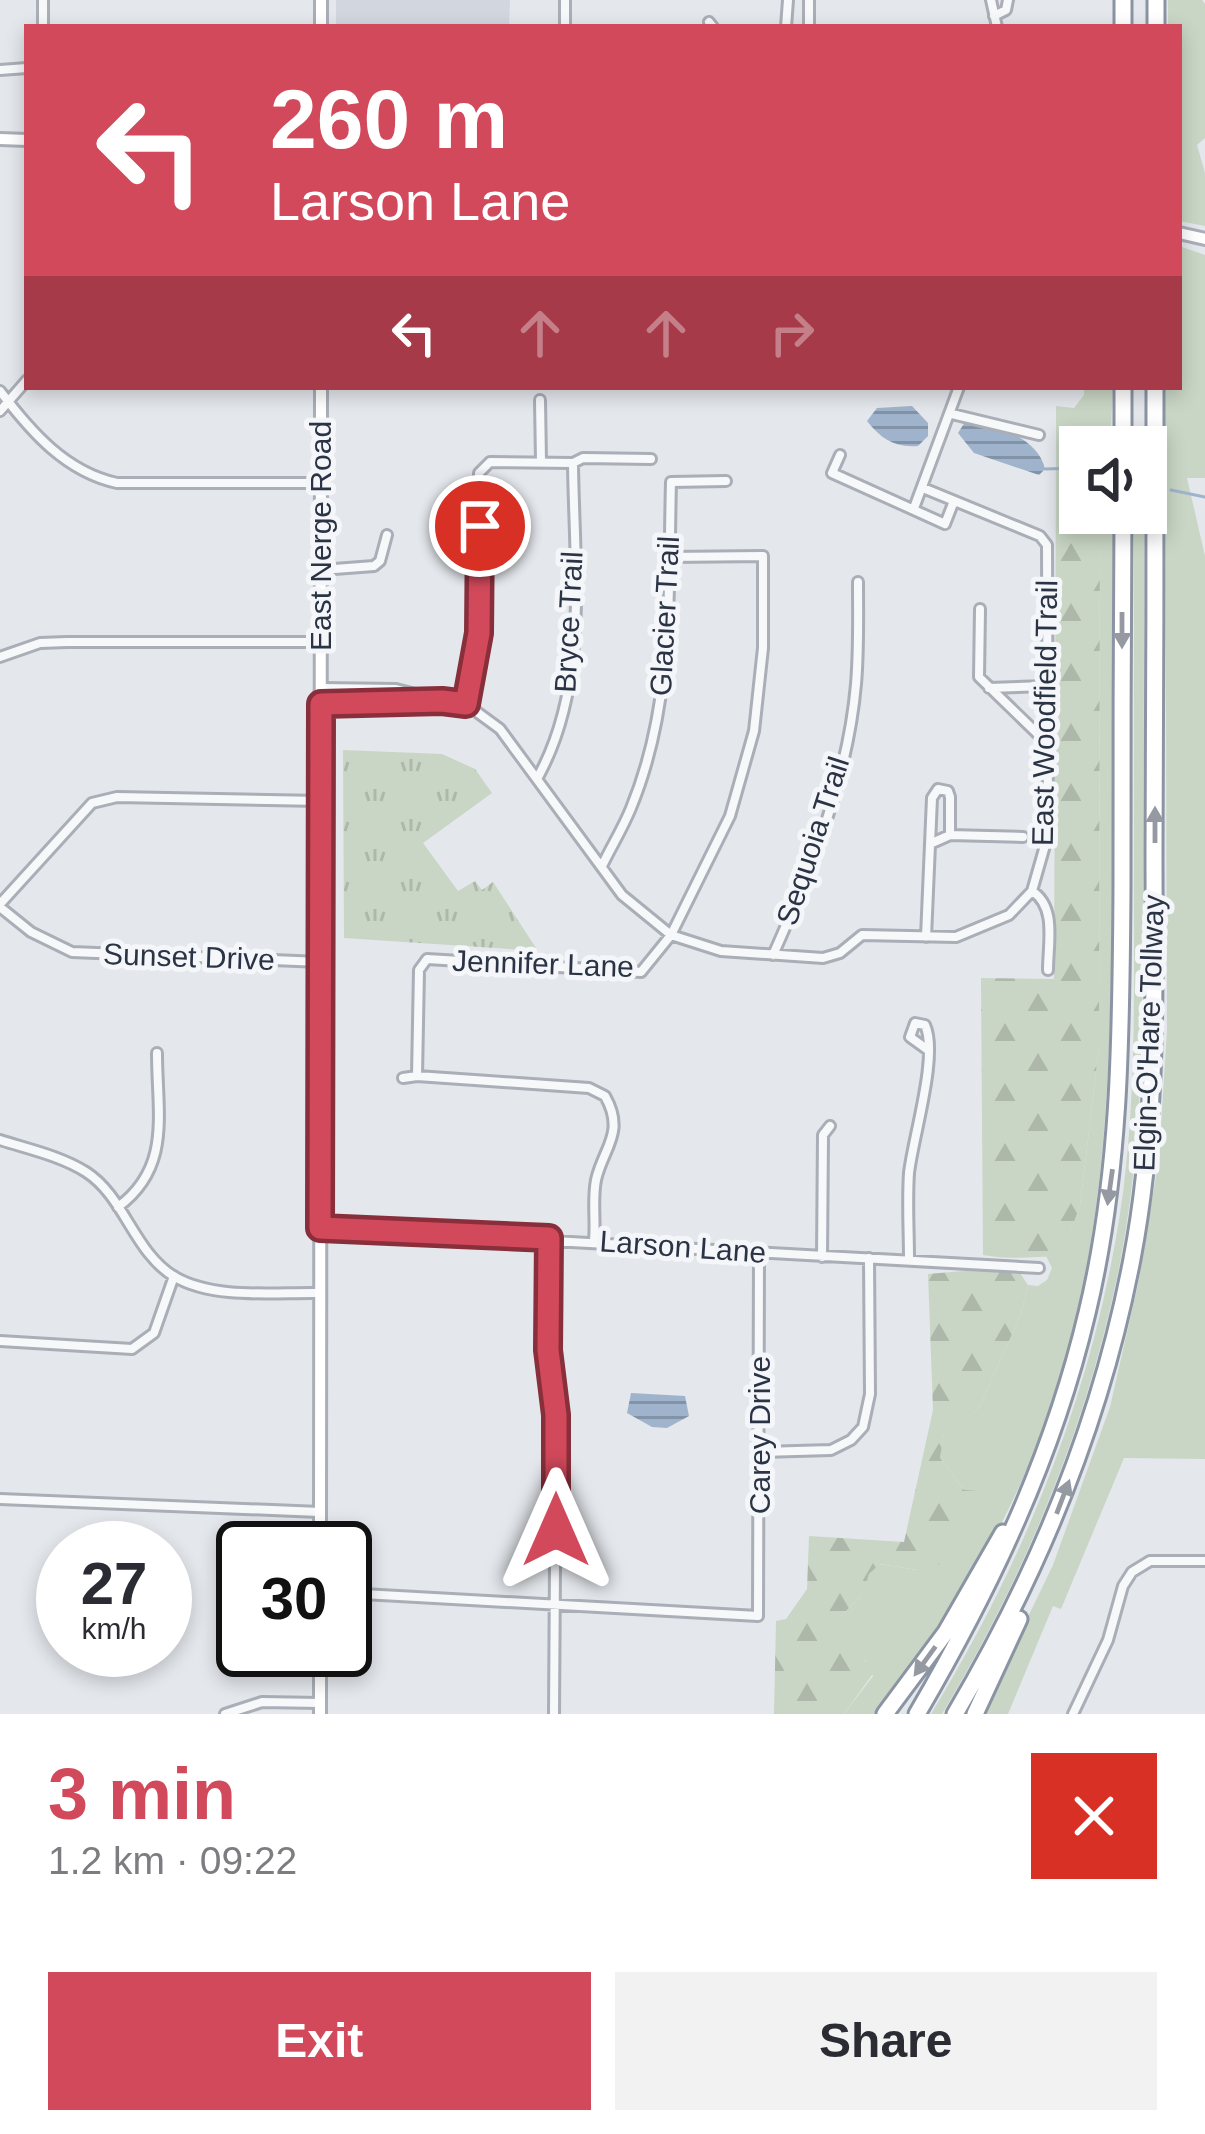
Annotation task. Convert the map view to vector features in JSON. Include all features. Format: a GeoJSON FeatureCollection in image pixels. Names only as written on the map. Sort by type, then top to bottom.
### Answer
{"type":"FeatureCollection","features":[{"type":"Feature","properties":{"kind":"highway"},"geometry":{"type":"LineString","coordinates":[[1123,390],[1123,426]]}},
{"type":"Feature","properties":{"kind":"highway","name":"Elgin-O'Hare Tollway"},"geometry":{"type":"LineString","coordinates":[[955,1714],[1049,1533],[1090,1423],[1133,1256],[1148,1152],[1154,1025],[1155,390]]}},
{"type":"Feature","properties":{"kind":"highway","name":"Elgin-O'Hare Tollway"},"geometry":{"type":"LineString","coordinates":[[917,1714],[976,1610],[1031,1491],[1088,1312],[1117,1132],[1121,1054],[1123,534]]}},
{"type":"Feature","properties":{"kind":"highway"},"geometry":{"type":"LineString","coordinates":[[885,1714],[946,1631],[1031,1491]]}},
{"type":"Feature","properties":{"kind":"highway"},"geometry":{"type":"LineString","coordinates":[[975,1714],[1045,1563],[1049,1533]]}},
{"type":"Feature","properties":{"kind":"main road","name":"East Nerge Road"},"geometry":{"type":"LineString","coordinates":[[320,1521],[322,390]]}},
{"type":"Feature","properties":{"kind":"main road"},"geometry":{"type":"LineString","coordinates":[[320,1677],[320,1709]]}},
{"type":"Feature","properties":{"kind":"street"},"geometry":{"type":"LineString","coordinates":[[992,0],[996,22]]}},
{"type":"Feature","properties":{"kind":"street"},"geometry":{"type":"LineString","coordinates":[[996,22],[1008,0]]}},
{"type":"Feature","properties":{"kind":"street"},"geometry":{"type":"LineString","coordinates":[[0,411],[24,383]]}},
{"type":"Feature","properties":{"kind":"street"},"geometry":{"type":"LineString","coordinates":[[914,508],[958,390]]}},
{"type":"Feature","properties":{"kind":"street"},"geometry":{"type":"LineString","coordinates":[[0,391],[56,454],[90,477],[117,483],[321,483]]}},
{"type":"Feature","properties":{"kind":"street"},"geometry":{"type":"LineString","coordinates":[[540,400],[542,462]]}},
{"type":"Feature","properties":{"kind":"street"},"geometry":{"type":"LineString","coordinates":[[952,414],[1039,435]]}},
{"type":"Feature","properties":{"kind":"street"},"geometry":{"type":"LineString","coordinates":[[840,455],[832,473],[945,524],[954,501],[923,488]]}},
{"type":"Feature","properties":{"kind":"street"},"geometry":{"type":"LineString","coordinates":[[466,704],[479,633],[479,472],[490,462],[651,459]]}},
{"type":"Feature","properties":{"kind":"street","name":"Bryce Trail"},"geometry":{"type":"LineString","coordinates":[[538,777],[558,731],[573,654],[573,463]]}},
{"type":"Feature","properties":{"kind":"street","name":"Glacier Trail"},"geometry":{"type":"LineString","coordinates":[[602,866],[631,810],[660,707],[667,666],[671,482],[726,481]]}},
{"type":"Feature","properties":{"kind":"street","name":"East Woodfield Trail"},"geometry":{"type":"LineString","coordinates":[[954,501],[1040,536],[1047,545],[1048,835],[1032,891]]}},
{"type":"Feature","properties":{"kind":"street"},"geometry":{"type":"LineString","coordinates":[[321,570],[374,566],[387,535]]}},
{"type":"Feature","properties":{"kind":"street"},"geometry":{"type":"LineString","coordinates":[[669,557],[764,556],[763,648],[754,731],[730,816],[671,935]]}},
{"type":"Feature","properties":{"kind":"street","name":"Sequoia Trail"},"geometry":{"type":"LineString","coordinates":[[773,956],[801,892],[838,782],[856,688],[858,582]]}},
{"type":"Feature","properties":{"kind":"street"},"geometry":{"type":"LineString","coordinates":[[980,609],[979,677],[1047,743]]}},
{"type":"Feature","properties":{"kind":"street"},"geometry":{"type":"LineString","coordinates":[[0,657],[67,641],[321,642]]}},
{"type":"Feature","properties":{"kind":"street"},"geometry":{"type":"LineString","coordinates":[[987,688],[1047,686]]}},
{"type":"Feature","properties":{"kind":"street"},"geometry":{"type":"LineString","coordinates":[[321,688],[396,689],[442,701]]}},
{"type":"Feature","properties":{"kind":"street"},"geometry":{"type":"LineString","coordinates":[[321,704],[466,704],[500,729],[632,905],[671,935],[722,951],[828,957],[866,934],[956,937],[977,932],[1009,915],[1032,891],[1043,898],[1048,912],[1048,970]]}},
{"type":"Feature","properties":{"kind":"street"},"geometry":{"type":"LineString","coordinates":[[926,937],[932,798],[938,789],[950,796],[950,836]]}},
{"type":"Feature","properties":{"kind":"street"},"geometry":{"type":"LineString","coordinates":[[0,905],[92,803],[117,797],[321,800]]}},
{"type":"Feature","properties":{"kind":"street"},"geometry":{"type":"LineString","coordinates":[[932,843],[950,836],[1023,837]]}},
{"type":"Feature","properties":{"kind":"street","name":"Sunset Drive"},"geometry":{"type":"LineString","coordinates":[[0,905],[32,932],[72,952],[321,962]]}},
{"type":"Feature","properties":{"kind":"street","name":"Jennifer Lane"},"geometry":{"type":"LineString","coordinates":[[417,1076],[419,970],[428,959],[641,972],[671,935]]}},
{"type":"Feature","properties":{"kind":"street"},"geometry":{"type":"LineString","coordinates":[[909,1259],[909,1177],[928,1050]]}},
{"type":"Feature","properties":{"kind":"street"},"geometry":{"type":"LineString","coordinates":[[118,1207],[142,1187],[156,1151],[158,1054]]}},
{"type":"Feature","properties":{"kind":"street"},"geometry":{"type":"LineString","coordinates":[[403,1078],[589,1088],[605,1096],[613,1118],[613,1140],[597,1177],[594,1240]]}},
{"type":"Feature","properties":{"kind":"street"},"geometry":{"type":"LineString","coordinates":[[822,1257],[823,1136],[830,1126]]}},
{"type":"Feature","properties":{"kind":"street"},"geometry":{"type":"LineString","coordinates":[[0,1140],[89,1173],[136,1238],[174,1276],[212,1289],[320,1293]]}},
{"type":"Feature","properties":{"kind":"street","name":"Larson Lane"},"geometry":{"type":"LineString","coordinates":[[320,1228],[1039,1268]]}},
{"type":"Feature","properties":{"kind":"street"},"geometry":{"type":"LineString","coordinates":[[549,1238],[548,1350],[556,1415],[554,1714]]}},
{"type":"Feature","properties":{"kind":"street","name":"Carey Drive"},"geometry":{"type":"LineString","coordinates":[[553,1604],[758,1616],[759,1254]]}},
{"type":"Feature","properties":{"kind":"street"},"geometry":{"type":"LineString","coordinates":[[760,1452],[831,1450],[863,1427],[870,1394],[869,1258]]}},
{"type":"Feature","properties":{"kind":"street"},"geometry":{"type":"LineString","coordinates":[[0,1341],[132,1348],[154,1333],[174,1276]]}},
{"type":"Feature","properties":{"kind":"street"},"geometry":{"type":"LineString","coordinates":[[0,1499],[320,1512]]}},
{"type":"Feature","properties":{"kind":"street"},"geometry":{"type":"LineString","coordinates":[[1073,1714],[1108,1640],[1123,1586],[1132,1572],[1150,1561],[1205,1562]]}},
{"type":"Feature","properties":{"kind":"street"},"geometry":{"type":"LineString","coordinates":[[372,1594],[553,1604]]}},
{"type":"Feature","properties":{"kind":"street"},"geometry":{"type":"LineString","coordinates":[[225,1714],[262,1702],[320,1709]]}},
{"type":"Feature","properties":{"kind":"shaded area"},"geometry":{"type":"Polygon","coordinates":[[[336,0],[510,0],[509,24],[336,24],[336,0]]]}},
{"type":"Feature","properties":{"kind":"green space"},"geometry":{"type":"Polygon","coordinates":[[[1168,0],[1202,0],[1205,4],[1205,138],[1197,145],[1205,173],[1205,226],[1182,222],[1182,24],[1168,24],[1168,0]]]}},
{"type":"Feature","properties":{"kind":"green space"},"geometry":{"type":"Polygon","coordinates":[[[1182,247],[1205,255],[1205,478],[1187,478],[1205,556],[1205,1459],[1124,1458],[1061,1609],[1053,1606],[1008,1714],[981,1714],[1053,1565],[1110,1407],[1138,1284],[1159,1158],[1167,1030],[1165,390],[1182,390],[1182,247]]]}},
{"type":"Feature","properties":{"kind":"green space"},"geometry":{"type":"Polygon","coordinates":[[[1084,390],[1113,390],[1111,426],[1059,426],[1056,452],[1056,406],[1074,408],[1084,390]]]}},
{"type":"Feature","properties":{"kind":"green space"},"geometry":{"type":"Polygon","coordinates":[[[1056,452],[1059,534],[1100,534],[1099,1047],[1080,1206],[1061,1256],[993,1257],[983,1255],[981,978],[1054,979],[1056,452]]]}},
{"type":"Feature","properties":{"kind":"green space"},"geometry":{"type":"Polygon","coordinates":[[[1100,534],[1113,534],[1110,1022],[1101,1161],[1081,1297],[1042,1431],[1010,1507],[971,1579],[878,1714],[844,1714],[873,1676],[866,1660],[841,1656],[841,1616],[861,1596],[869,1574],[879,1564],[917,1570],[964,1490],[940,1458],[944,1433],[979,1408],[1021,1314],[1028,1285],[1047,1280],[1052,1268],[1046,1256],[1061,1255],[1080,1206],[1099,1047],[1100,534]]]}},
{"type":"Feature","properties":{"kind":"green space"},"geometry":{"type":"Polygon","coordinates":[[[1134,534],[1144,534],[1140,1078],[1119,1268],[1090,1385],[1050,1499],[972,1661],[942,1714],[931,1714],[1025,1535],[1092,1346],[1120,1214],[1129,1135],[1134,976],[1134,534]]]}},
{"type":"Feature","properties":{"kind":"green space"},"geometry":{"type":"Polygon","coordinates":[[[343,750],[442,754],[475,769],[492,793],[423,843],[458,891],[475,881],[482,890],[493,882],[538,951],[344,938],[343,750]]]}},
{"type":"Feature","properties":{"kind":"green space"},"geometry":{"type":"Polygon","coordinates":[[[1020,1273],[1028,1285],[1021,1314],[979,1408],[944,1434],[940,1458],[964,1490],[978,1491],[989,1503],[956,1560],[917,1570],[880,1564],[869,1574],[863,1594],[841,1616],[842,1656],[873,1662],[877,1668],[844,1714],[774,1714],[776,1621],[786,1619],[807,1589],[809,1536],[904,1542],[933,1410],[928,1274],[1020,1273]]]}},
{"type":"Feature","properties":{"kind":"water"},"geometry":{"type":"Polygon","coordinates":[[[912,406],[928,423],[928,436],[918,446],[889,441],[867,421],[877,408],[912,406]]]}},
{"type":"Feature","properties":{"kind":"water"},"geometry":{"type":"Polygon","coordinates":[[[965,422],[1002,429],[1025,441],[1045,469],[1039,475],[974,453],[958,433],[965,422]]]}},
{"type":"Feature","properties":{"kind":"water"},"geometry":{"type":"Polygon","coordinates":[[[631,1393],[685,1396],[689,1416],[667,1428],[652,1427],[627,1413],[631,1393]]]}},
{"type":"Feature","properties":{"kind":"waterway"},"geometry":{"type":"LineString","coordinates":[[1045,469],[1059,469]]}},
{"type":"Feature","properties":{"kind":"waterway"},"geometry":{"type":"LineString","coordinates":[[1171,490],[1205,497]]}},
{"type":"Feature","properties":{"kind":"route"},"geometry":{"type":"LineString","coordinates":[[480,526],[479,633],[466,704],[321,704],[320,1228],[549,1238],[548,1350],[556,1415],[556,1530]]}}]}
